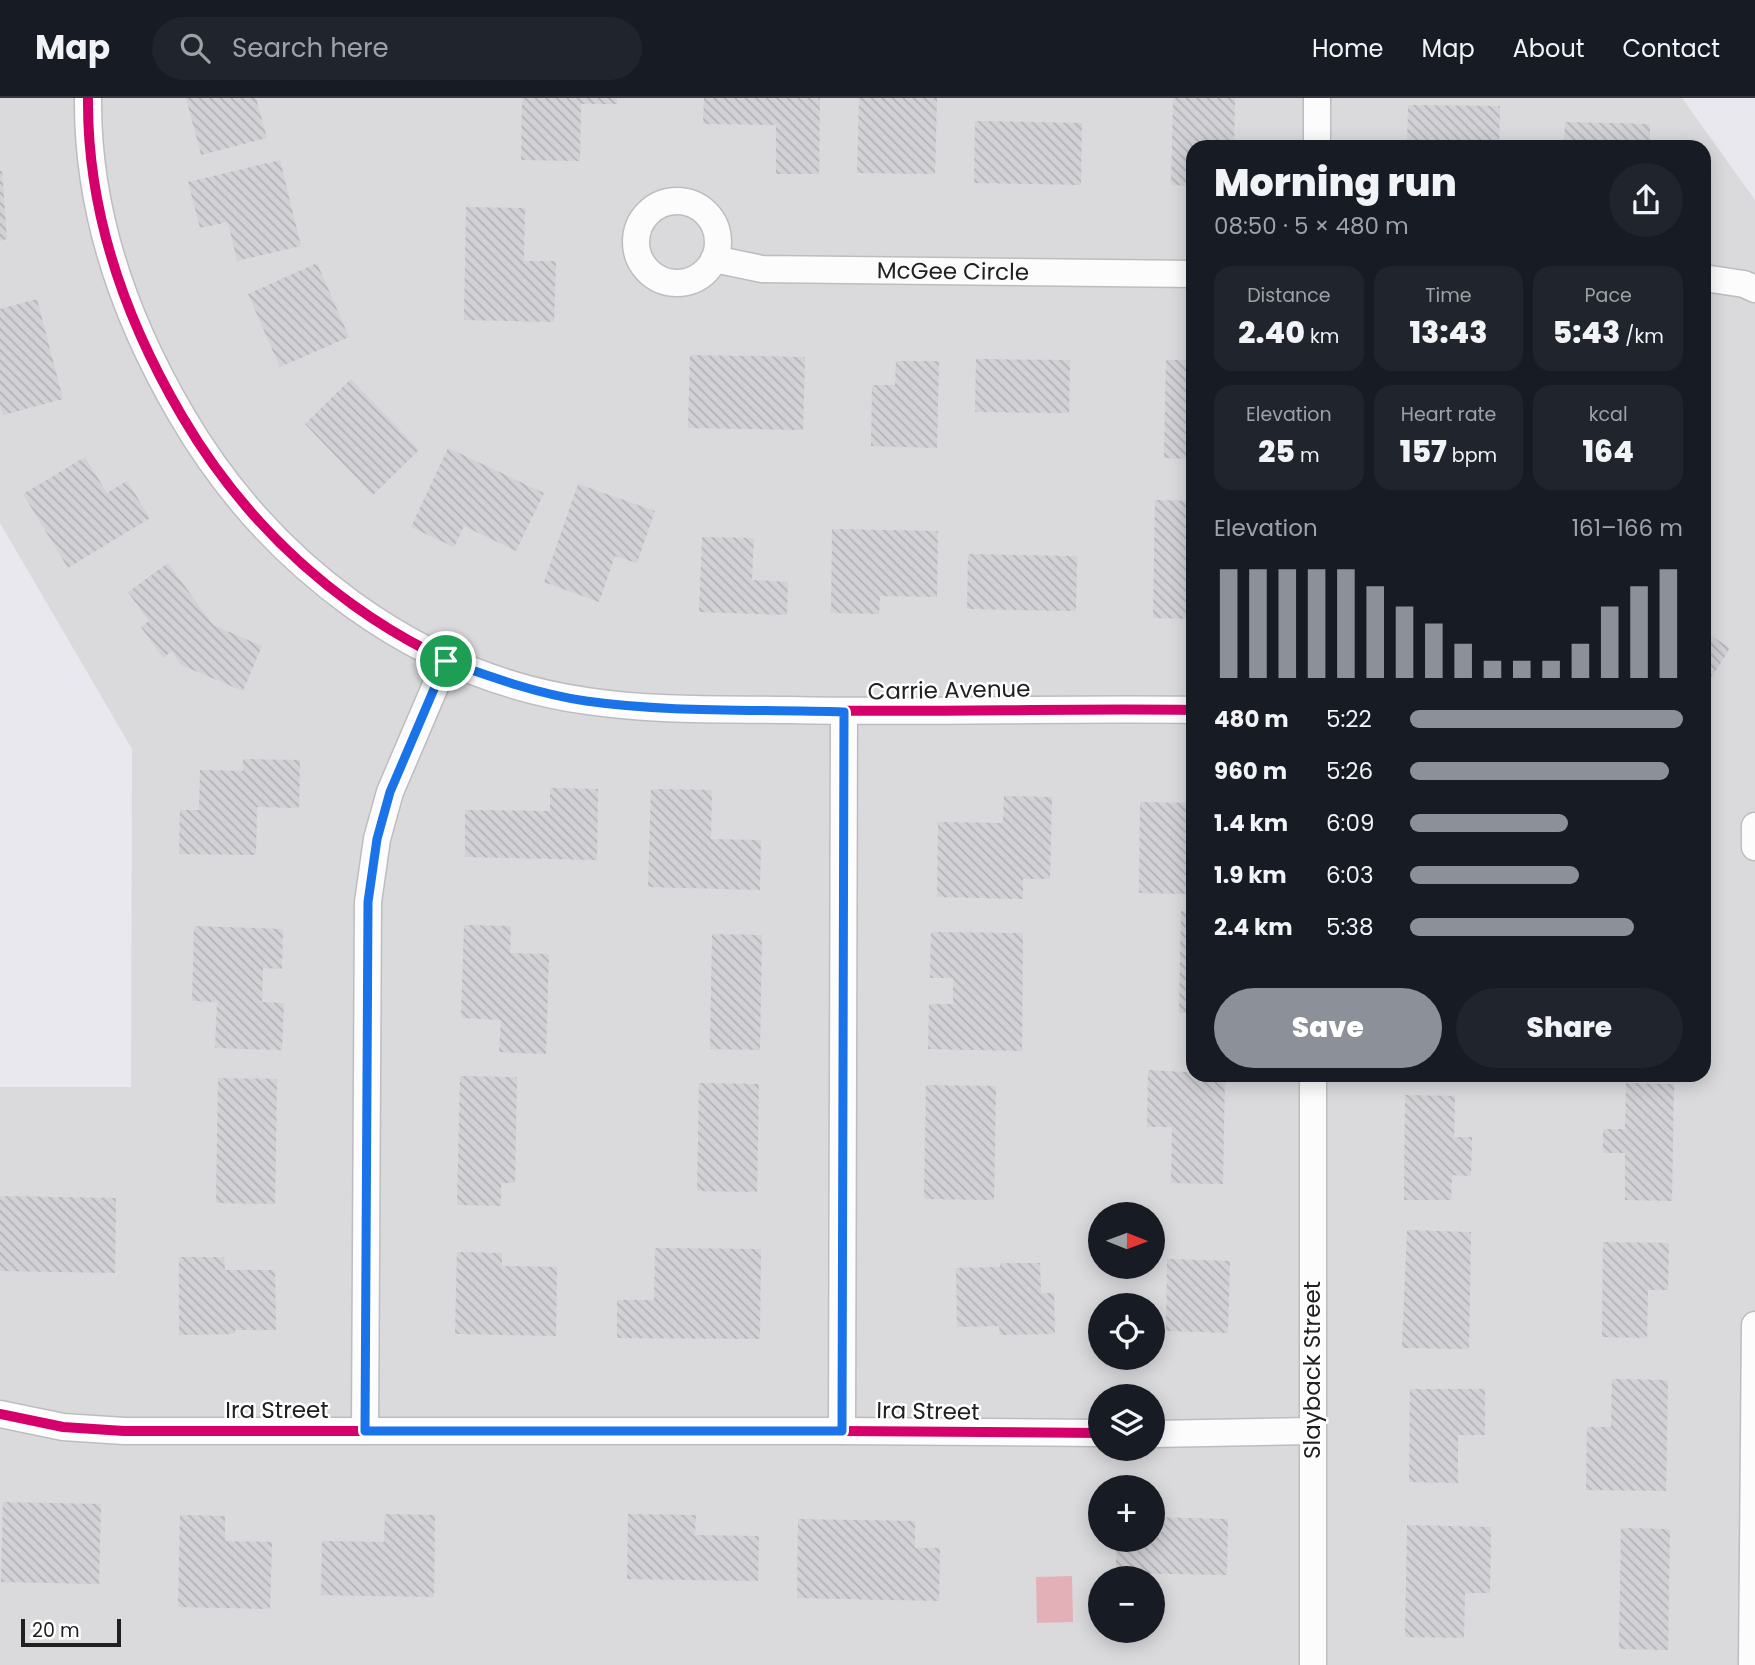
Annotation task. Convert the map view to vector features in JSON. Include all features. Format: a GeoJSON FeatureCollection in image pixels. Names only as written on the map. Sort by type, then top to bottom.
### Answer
{"type":"FeatureCollection","features":[{"type":"Feature","properties":{"kind":"street","name":"Carrie Avenue"},"geometry":{"type":"LineString","coordinates":[[88,98],[92,177],[104,233],[128,308],[162,380],[203,451],[250,510],[302,566],[360,611],[446,661],[509,683],[583,700],[638,707],[844,712],[1186,710]]}},
{"type":"Feature","properties":{"kind":"street"},"geometry":{"type":"LineString","coordinates":[[1317,98],[1317,140]]}},
{"type":"Feature","properties":{"kind":"street","name":"McGee Circle"},"geometry":{"type":"LineString","coordinates":[[714,259],[762,269],[1186,274]]}},
{"type":"Feature","properties":{"kind":"street"},"geometry":{"type":"LineString","coordinates":[[1711,279],[1744,284],[1755,289]]}},
{"type":"Feature","properties":{"kind":"street"},"geometry":{"type":"LineString","coordinates":[[365,1431],[368,902],[377,839],[390,792],[446,661]]}},
{"type":"Feature","properties":{"kind":"street"},"geometry":{"type":"LineString","coordinates":[[842,1431],[844,712]]}},
{"type":"Feature","properties":{"kind":"street"},"geometry":{"type":"LineString","coordinates":[[1755,826],[1755,848]]}},
{"type":"Feature","properties":{"kind":"street","name":"Slayback Street"},"geometry":{"type":"LineString","coordinates":[[1312,1665],[1313,1082]]}},
{"type":"Feature","properties":{"kind":"street"},"geometry":{"type":"LineString","coordinates":[[1752,1665],[1755,1325]]}},
{"type":"Feature","properties":{"kind":"street","name":"Ira Street"},"geometry":{"type":"LineString","coordinates":[[0,1414],[63,1427],[124,1431],[1088,1433]]}},
{"type":"Feature","properties":{"kind":"street"},"geometry":{"type":"LineString","coordinates":[[1165,1434],[1312,1431]]}},
{"type":"Feature","properties":{"kind":"shaded area"},"geometry":{"type":"Polygon","coordinates":[[[0,98],[1682,98],[1755,200],[1755,1665],[0,1665],[0,1087],[131,1087],[132,749],[0,523],[0,98]]]}},
{"type":"Feature","properties":{"kind":"shaded area"},"geometry":{"type":"Polygon","coordinates":[[[1072,1576],[1073,1622],[1037,1623],[1036,1577],[1072,1576]]]}},
{"type":"Feature","properties":{"kind":"building"},"geometry":{"type":"Polygon","coordinates":[[[186,98],[256,98],[267,138],[201,155],[186,98]]]}},
{"type":"Feature","properties":{"kind":"building"},"geometry":{"type":"Polygon","coordinates":[[[522,98],[617,98],[617,104],[581,104],[580,161],[521,160],[522,98]]]}},
{"type":"Feature","properties":{"kind":"building"},"geometry":{"type":"Polygon","coordinates":[[[704,98],[820,98],[819,174],[776,174],[776,125],[703,124],[704,98]]]}},
{"type":"Feature","properties":{"kind":"building"},"geometry":{"type":"Polygon","coordinates":[[[859,98],[937,98],[935,174],[857,173],[859,98]]]}},
{"type":"Feature","properties":{"kind":"building"},"geometry":{"type":"Polygon","coordinates":[[[1173,98],[1235,98],[1234,140],[1186,140],[1186,186],[1171,185],[1173,98]]]}},
{"type":"Feature","properties":{"kind":"building"},"geometry":{"type":"Polygon","coordinates":[[[1408,105],[1500,106],[1499,140],[1407,140],[1408,105]]]}},
{"type":"Feature","properties":{"kind":"building"},"geometry":{"type":"Polygon","coordinates":[[[975,121],[1082,123],[1081,185],[974,183],[975,121]]]}},
{"type":"Feature","properties":{"kind":"building"},"geometry":{"type":"Polygon","coordinates":[[[1565,122],[1650,124],[1650,140],[1564,140],[1565,122]]]}},
{"type":"Feature","properties":{"kind":"building"},"geometry":{"type":"Polygon","coordinates":[[[280,160],[301,246],[237,261],[228,222],[200,228],[188,182],[280,160]]]}},
{"type":"Feature","properties":{"kind":"building"},"geometry":{"type":"Polygon","coordinates":[[[0,171],[7,239],[0,241],[0,171]]]}},
{"type":"Feature","properties":{"kind":"building"},"geometry":{"type":"Polygon","coordinates":[[[466,207],[525,208],[524,261],[556,261],[554,322],[464,320],[466,207]]]}},
{"type":"Feature","properties":{"kind":"building"},"geometry":{"type":"Polygon","coordinates":[[[317,263],[349,337],[280,367],[248,294],[317,263]]]}},
{"type":"Feature","properties":{"kind":"building"},"geometry":{"type":"Polygon","coordinates":[[[37,299],[63,399],[3,415],[0,405],[0,309],[37,299]]]}},
{"type":"Feature","properties":{"kind":"building"},"geometry":{"type":"Polygon","coordinates":[[[690,355],[805,357],[803,430],[688,428],[690,355]]]}},
{"type":"Feature","properties":{"kind":"building"},"geometry":{"type":"Polygon","coordinates":[[[976,359],[1070,360],[1069,413],[975,412],[976,359]]]}},
{"type":"Feature","properties":{"kind":"building"},"geometry":{"type":"Polygon","coordinates":[[[1166,360],[1186,360],[1186,459],[1164,458],[1166,360]]]}},
{"type":"Feature","properties":{"kind":"building"},"geometry":{"type":"Polygon","coordinates":[[[896,361],[939,361],[937,448],[871,446],[872,385],[895,385],[896,361]]]}},
{"type":"Feature","properties":{"kind":"building"},"geometry":{"type":"Polygon","coordinates":[[[351,379],[419,450],[373,495],[305,424],[351,379]]]}},
{"type":"Feature","properties":{"kind":"building"},"geometry":{"type":"Polygon","coordinates":[[[448,448],[544,493],[516,551],[464,526],[454,547],[411,527],[448,448]]]}},
{"type":"Feature","properties":{"kind":"building"},"geometry":{"type":"Polygon","coordinates":[[[85,457],[107,493],[127,481],[150,518],[68,568],[23,494],[85,457]]]}},
{"type":"Feature","properties":{"kind":"building"},"geometry":{"type":"Polygon","coordinates":[[[578,484],[655,511],[637,563],[615,556],[599,602],[544,582],[578,484]]]}},
{"type":"Feature","properties":{"kind":"building"},"geometry":{"type":"Polygon","coordinates":[[[1155,500],[1186,501],[1186,619],[1153,618],[1155,500]]]}},
{"type":"Feature","properties":{"kind":"building"},"geometry":{"type":"Polygon","coordinates":[[[832,529],[938,531],[937,597],[880,596],[879,614],[831,613],[832,529]]]}},
{"type":"Feature","properties":{"kind":"building"},"geometry":{"type":"Polygon","coordinates":[[[702,537],[754,538],[752,580],[788,582],[787,615],[699,612],[702,537]]]}},
{"type":"Feature","properties":{"kind":"building"},"geometry":{"type":"Polygon","coordinates":[[[968,554],[1077,556],[1076,611],[967,609],[968,554]]]}},
{"type":"Feature","properties":{"kind":"building"},"geometry":{"type":"Polygon","coordinates":[[[168,563],[213,625],[262,646],[243,691],[181,665],[172,651],[163,658],[141,627],[149,621],[128,592],[168,563]]]}},
{"type":"Feature","properties":{"kind":"building"},"geometry":{"type":"Polygon","coordinates":[[[1711,636],[1730,648],[1711,678],[1711,636]]]}},
{"type":"Feature","properties":{"kind":"building"},"geometry":{"type":"Polygon","coordinates":[[[243,759],[300,760],[299,808],[257,807],[256,855],[179,854],[180,810],[199,810],[200,770],[243,771],[243,759]]]}},
{"type":"Feature","properties":{"kind":"building"},"geometry":{"type":"Polygon","coordinates":[[[550,788],[598,789],[597,860],[465,857],[465,810],[550,811],[550,788]]]}},
{"type":"Feature","properties":{"kind":"building"},"geometry":{"type":"Polygon","coordinates":[[[651,789],[712,790],[711,839],[761,840],[760,890],[648,887],[651,789]]]}},
{"type":"Feature","properties":{"kind":"building"},"geometry":{"type":"Polygon","coordinates":[[[1004,796],[1052,797],[1050,879],[1023,879],[1023,899],[937,897],[938,822],[1003,823],[1004,796]]]}},
{"type":"Feature","properties":{"kind":"building"},"geometry":{"type":"Polygon","coordinates":[[[1140,802],[1186,803],[1186,894],[1139,893],[1140,802]]]}},
{"type":"Feature","properties":{"kind":"building"},"geometry":{"type":"Polygon","coordinates":[[[1181,911],[1186,911],[1186,1013],[1179,1013],[1181,911]]]}},
{"type":"Feature","properties":{"kind":"building"},"geometry":{"type":"Polygon","coordinates":[[[464,925],[511,926],[510,953],[549,954],[546,1054],[499,1052],[501,1020],[461,1018],[464,925]]]}},
{"type":"Feature","properties":{"kind":"building"},"geometry":{"type":"Polygon","coordinates":[[[194,926],[283,929],[282,969],[263,968],[262,1002],[284,1003],[282,1050],[215,1048],[217,1002],[192,1001],[194,926]]]}},
{"type":"Feature","properties":{"kind":"building"},"geometry":{"type":"Polygon","coordinates":[[[931,932],[1023,933],[1022,1051],[928,1049],[929,1004],[953,1004],[953,978],[930,978],[931,932]]]}},
{"type":"Feature","properties":{"kind":"building"},"geometry":{"type":"Polygon","coordinates":[[[712,934],[762,935],[760,1050],[710,1049],[712,934]]]}},
{"type":"Feature","properties":{"kind":"building"},"geometry":{"type":"Polygon","coordinates":[[[1148,1070],[1186,1072],[1186,1082],[1225,1082],[1223,1184],[1171,1183],[1172,1127],[1147,1127],[1148,1070]]]}},
{"type":"Feature","properties":{"kind":"building"},"geometry":{"type":"Polygon","coordinates":[[[460,1076],[517,1077],[515,1183],[501,1183],[501,1206],[457,1205],[460,1076]]]}},
{"type":"Feature","properties":{"kind":"building"},"geometry":{"type":"Polygon","coordinates":[[[218,1078],[277,1079],[275,1204],[216,1203],[218,1078]]]}},
{"type":"Feature","properties":{"kind":"building"},"geometry":{"type":"Polygon","coordinates":[[[699,1083],[759,1084],[757,1192],[697,1191],[699,1083]]]}},
{"type":"Feature","properties":{"kind":"building"},"geometry":{"type":"Polygon","coordinates":[[[1626,1083],[1674,1084],[1672,1201],[1625,1200],[1625,1153],[1603,1153],[1603,1129],[1625,1129],[1626,1083]]]}},
{"type":"Feature","properties":{"kind":"building"},"geometry":{"type":"Polygon","coordinates":[[[926,1085],[996,1086],[994,1200],[924,1199],[926,1085]]]}},
{"type":"Feature","properties":{"kind":"building"},"geometry":{"type":"Polygon","coordinates":[[[1405,1095],[1455,1096],[1454,1137],[1472,1137],[1471,1176],[1452,1175],[1451,1200],[1404,1200],[1405,1095]]]}},
{"type":"Feature","properties":{"kind":"building"},"geometry":{"type":"Polygon","coordinates":[[[0,1196],[116,1198],[115,1273],[0,1271],[0,1196]]]}},
{"type":"Feature","properties":{"kind":"building"},"geometry":{"type":"Polygon","coordinates":[[[1407,1230],[1471,1232],[1469,1349],[1402,1348],[1407,1230]]]}},
{"type":"Feature","properties":{"kind":"building"},"geometry":{"type":"Polygon","coordinates":[[[1603,1242],[1669,1243],[1668,1290],[1648,1290],[1647,1338],[1602,1337],[1603,1242]]]}},
{"type":"Feature","properties":{"kind":"building"},"geometry":{"type":"Polygon","coordinates":[[[655,1248],[761,1249],[760,1339],[617,1338],[617,1300],[654,1300],[655,1248]]]}},
{"type":"Feature","properties":{"kind":"building"},"geometry":{"type":"Polygon","coordinates":[[[457,1252],[502,1253],[502,1266],[557,1267],[556,1336],[455,1334],[457,1252]]]}},
{"type":"Feature","properties":{"kind":"building"},"geometry":{"type":"Polygon","coordinates":[[[179,1257],[224,1257],[225,1270],[275,1270],[276,1330],[235,1330],[235,1334],[179,1335],[179,1257]]]}},
{"type":"Feature","properties":{"kind":"building"},"geometry":{"type":"Polygon","coordinates":[[[1167,1259],[1230,1261],[1228,1333],[1166,1331],[1167,1259]]]}},
{"type":"Feature","properties":{"kind":"building"},"geometry":{"type":"Polygon","coordinates":[[[1000,1263],[1040,1263],[1041,1293],[1054,1293],[1055,1334],[1000,1335],[999,1326],[957,1327],[956,1268],[1000,1267],[1000,1263]]]}},
{"type":"Feature","properties":{"kind":"building"},"geometry":{"type":"Polygon","coordinates":[[[1612,1379],[1668,1380],[1666,1491],[1586,1490],[1587,1427],[1611,1427],[1612,1379]]]}},
{"type":"Feature","properties":{"kind":"building"},"geometry":{"type":"Polygon","coordinates":[[[1410,1389],[1485,1389],[1485,1435],[1458,1435],[1458,1483],[1409,1482],[1410,1389]]]}},
{"type":"Feature","properties":{"kind":"building"},"geometry":{"type":"Polygon","coordinates":[[[3,1502],[101,1504],[99,1584],[1,1582],[3,1502]]]}},
{"type":"Feature","properties":{"kind":"building"},"geometry":{"type":"Polygon","coordinates":[[[385,1514],[435,1515],[434,1597],[321,1595],[322,1541],[384,1542],[385,1514]]]}},
{"type":"Feature","properties":{"kind":"building"},"geometry":{"type":"Polygon","coordinates":[[[628,1514],[696,1515],[695,1535],[759,1536],[758,1581],[627,1579],[628,1514]]]}},
{"type":"Feature","properties":{"kind":"building"},"geometry":{"type":"Polygon","coordinates":[[[180,1515],[225,1516],[225,1541],[272,1542],[270,1609],[178,1607],[180,1515]]]}},
{"type":"Feature","properties":{"kind":"building"},"geometry":{"type":"Polygon","coordinates":[[[1165,1517],[1228,1519],[1227,1575],[1165,1574],[1165,1566],[1116,1566],[1116,1552],[1165,1552],[1165,1517]]]}},
{"type":"Feature","properties":{"kind":"building"},"geometry":{"type":"Polygon","coordinates":[[[798,1519],[915,1521],[915,1548],[940,1548],[939,1601],[797,1598],[798,1519]]]}},
{"type":"Feature","properties":{"kind":"building"},"geometry":{"type":"Polygon","coordinates":[[[1407,1525],[1491,1527],[1490,1593],[1465,1593],[1464,1638],[1405,1637],[1407,1525]]]}},
{"type":"Feature","properties":{"kind":"building"},"geometry":{"type":"Polygon","coordinates":[[[1621,1528],[1670,1529],[1668,1650],[1619,1649],[1621,1528]]]}},
{"type":"Feature","properties":{"kind":"cycle path"},"geometry":{"type":"LineString","coordinates":[[88,98],[94,182],[113,263],[143,341],[182,416],[217,469],[258,519],[303,564],[353,605],[406,639],[464,667],[524,688],[612,704],[689,709],[841,711],[1186,710]]}},
{"type":"Feature","properties":{"kind":"cycle path"},"geometry":{"type":"LineString","coordinates":[[0,1414],[63,1427],[124,1431],[1088,1433]]}},
{"type":"Feature","properties":{"kind":"route"},"geometry":{"type":"LineString","coordinates":[[446,661],[509,683],[583,700],[638,707],[844,712],[842,1431],[365,1431],[368,902],[377,839],[390,792],[446,661]]}}]}
